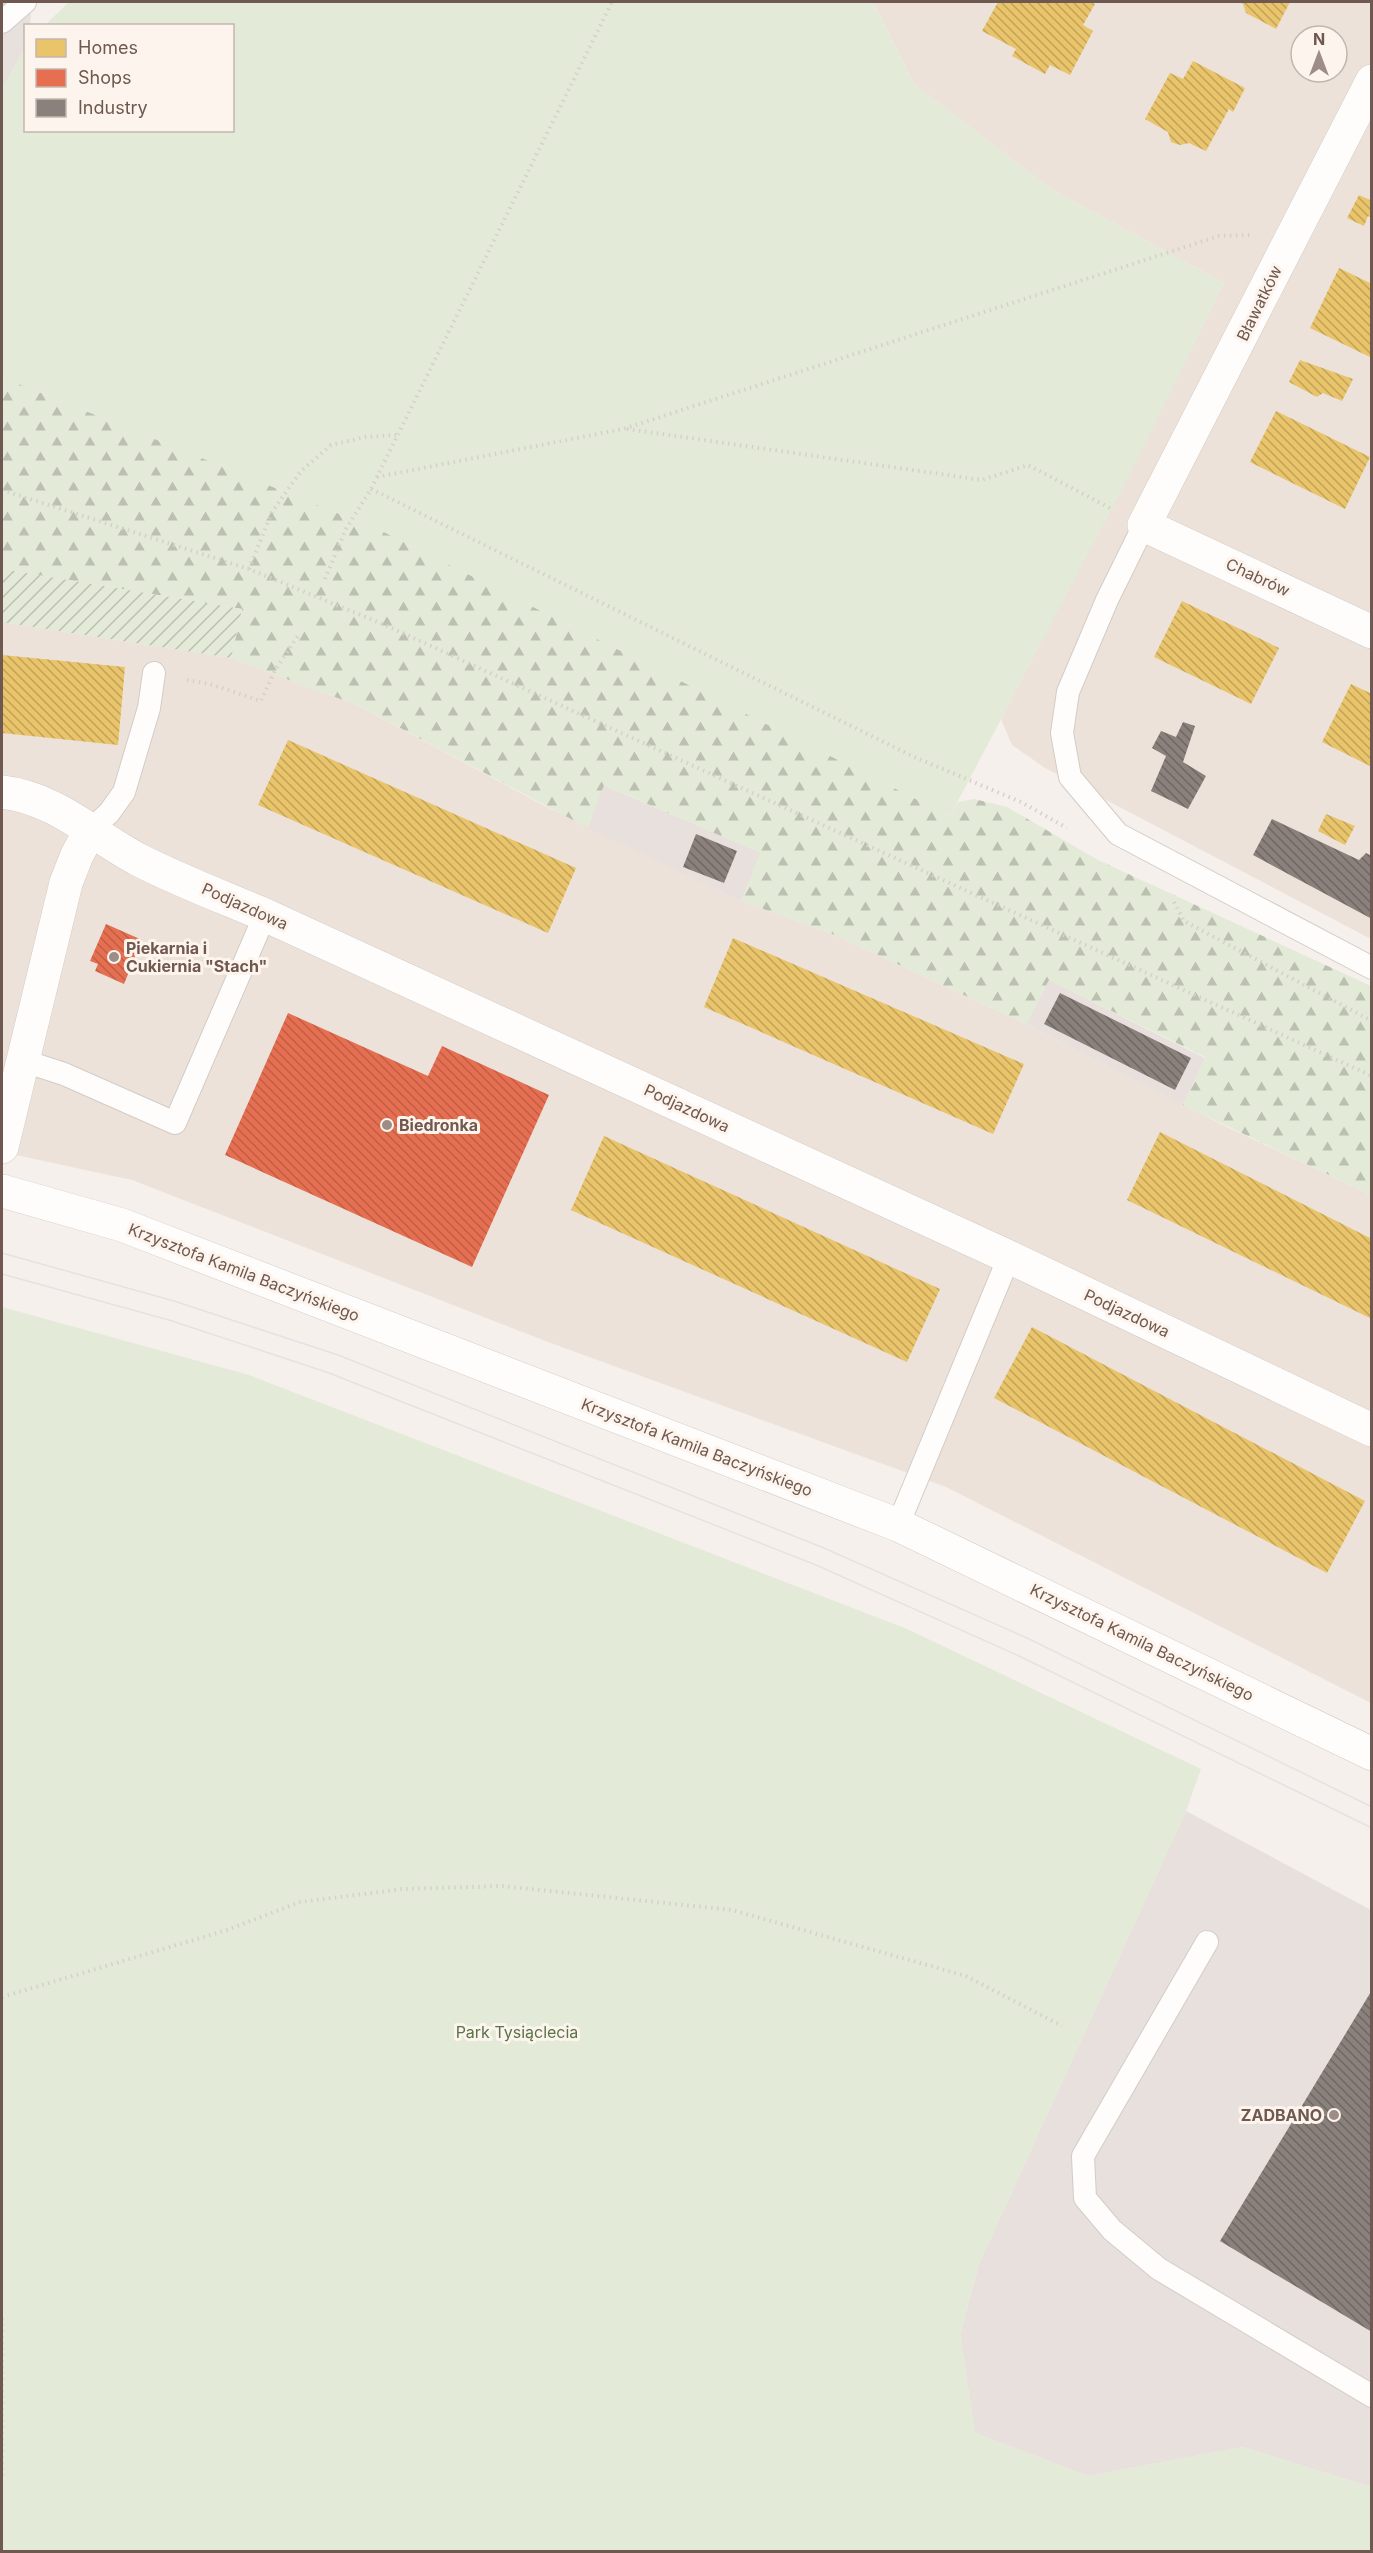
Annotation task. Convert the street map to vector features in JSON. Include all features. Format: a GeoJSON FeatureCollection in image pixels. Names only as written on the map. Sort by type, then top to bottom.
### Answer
{"type":"FeatureCollection","features":[{"type":"Feature","properties":{"kind":"street","name":"Bławatków"},"geometry":{"type":"LineString","coordinates":[[1144,525],[1238,347],[1293,232],[1371,81]]}},
{"type":"Feature","properties":{"kind":"street","name":"Chabrów"},"geometry":{"type":"LineString","coordinates":[[1144,525],[1371,632]]}},
{"type":"Feature","properties":{"kind":"street","name":"Podjazdowa"},"geometry":{"type":"LineString","coordinates":[[2,792],[43,802],[142,862],[265,915],[1009,1257],[1371,1430]]}},
{"type":"Feature","properties":{"kind":"street"},"geometry":{"type":"LineString","coordinates":[[2,1148],[66,883],[91,829]]}},
{"type":"Feature","properties":{"kind":"street","name":"Krzysztofa Kamila Baczyńskiego"},"geometry":{"type":"LineString","coordinates":[[2,1191],[122,1225],[898,1525],[1371,1754]]}},
{"type":"Feature","properties":{"kind":"lane"},"geometry":{"type":"LineString","coordinates":[[2,22],[25,2]]}},
{"type":"Feature","properties":{"kind":"lane"},"geometry":{"type":"LineString","coordinates":[[1144,525],[1107,600],[1068,692],[1062,733],[1070,777],[1118,834],[1371,968]]}},
{"type":"Feature","properties":{"kind":"lane"},"geometry":{"type":"LineString","coordinates":[[91,829],[109,813],[124,792],[149,708],[153,674]]}},
{"type":"Feature","properties":{"kind":"lane"},"geometry":{"type":"LineString","coordinates":[[24,1061],[64,1074],[175,1123],[265,915]]}},
{"type":"Feature","properties":{"kind":"lane"},"geometry":{"type":"LineString","coordinates":[[898,1525],[1009,1257]]}},
{"type":"Feature","properties":{"kind":"lane"},"geometry":{"type":"LineString","coordinates":[[1207,1942],[1083,2156],[1085,2198],[1112,2230],[1159,2269],[1371,2396]]}},
{"type":"Feature","properties":{"kind":"path"},"geometry":{"type":"LineString","coordinates":[[325,579],[346,529],[371,489],[612,2]]}},
{"type":"Feature","properties":{"kind":"path"},"geometry":{"type":"LineString","coordinates":[[377,477],[623,429],[1219,236],[1293,232]]}},
{"type":"Feature","properties":{"kind":"path"},"geometry":{"type":"LineString","coordinates":[[623,429],[982,480],[1028,465],[1144,525]]}},
{"type":"Feature","properties":{"kind":"path"},"geometry":{"type":"LineString","coordinates":[[249,569],[272,512],[301,471],[331,446],[366,437],[397,435]]}},
{"type":"Feature","properties":{"kind":"path"},"geometry":{"type":"LineString","coordinates":[[371,489],[912,756],[1021,802],[1072,831]]}},
{"type":"Feature","properties":{"kind":"path"},"geometry":{"type":"LineString","coordinates":[[2,490],[249,569],[385,625],[844,837],[1371,1076]]}},
{"type":"Feature","properties":{"kind":"path"},"geometry":{"type":"LineString","coordinates":[[153,674],[210,684],[261,701],[274,670],[300,633]]}},
{"type":"Feature","properties":{"kind":"path"},"geometry":{"type":"LineString","coordinates":[[1169,892],[1184,921],[1371,1021]]}},
{"type":"Feature","properties":{"kind":"path"},"geometry":{"type":"LineString","coordinates":[[2,1997],[227,1930],[300,1902],[403,1889],[502,1886],[732,1910],[966,1976],[1062,2026]]}},
{"type":"Feature","properties":{"kind":"path"},"geometry":{"type":"LineString","coordinates":[[2,2318],[2,2480]]}},
{"type":"Feature","properties":{"kind":"shaded area"},"geometry":{"type":"Polygon","coordinates":[[[2,2],[32,2],[30,24],[24,24],[24,50],[2,89],[2,2]]]}},
{"type":"Feature","properties":{"kind":"shaded area"},"geometry":{"type":"Polygon","coordinates":[[[873,2],[1371,2],[1371,939],[1045,768],[1012,745],[1001,719],[1224,283],[1051,189],[914,84],[873,2]]]}},
{"type":"Feature","properties":{"kind":"shaded area"},"geometry":{"type":"Polygon","coordinates":[[[2,622],[231,658],[359,706],[543,805],[741,901],[835,935],[1026,1024],[1223,1125],[1371,1195],[1371,1703],[946,1487],[548,1342],[132,1180],[2,1152],[2,622]]]}},
{"type":"Feature","properties":{"kind":"shaded area"},"geometry":{"type":"Polygon","coordinates":[[[603,785],[761,853],[741,901],[588,828],[603,785]]]}},
{"type":"Feature","properties":{"kind":"shaded area"},"geometry":{"type":"Polygon","coordinates":[[[1049,980],[1205,1058],[1183,1105],[1026,1024],[1049,980]]]}},
{"type":"Feature","properties":{"kind":"shaded area"},"geometry":{"type":"Polygon","coordinates":[[[1186,1811],[1371,1910],[1371,2487],[1243,2447],[1088,2476],[975,2433],[960,2335],[979,2264],[1186,1811]]]}},
{"type":"Feature","properties":{"kind":"green space"},"geometry":{"type":"Polygon","coordinates":[[[69,2],[873,2],[914,84],[1051,189],[1224,283],[1131,472],[950,816],[384,532],[2,377],[2,89],[24,50],[24,132],[234,132],[234,24],[46,24],[69,2]]]}},
{"type":"Feature","properties":{"kind":"green space"},"geometry":{"type":"Polygon","coordinates":[[[2,377],[384,532],[950,816],[958,802],[974,799],[1007,807],[1098,860],[1371,986],[1371,1195],[1183,1105],[1205,1057],[1049,980],[1026,1024],[835,935],[741,901],[760,853],[604,785],[588,828],[359,706],[231,658],[242,609],[2,569],[2,377]]]}},
{"type":"Feature","properties":{"kind":"green space"},"geometry":{"type":"Polygon","coordinates":[[[2,569],[242,609],[231,658],[2,622],[2,569]]]}},
{"type":"Feature","properties":{"kind":"green space","name":"Park Tysiąclecia"},"geometry":{"type":"Polygon","coordinates":[[[2,1307],[249,1375],[907,1629],[1201,1769],[1186,1811],[979,2264],[960,2335],[975,2433],[1088,2476],[1243,2447],[1371,2487],[1371,2551],[2,2551],[2,1307]]]}},
{"type":"Feature","properties":{"kind":"building: Homes"},"geometry":{"type":"Polygon","coordinates":[[[998,2],[1090,2],[1095,4],[1083,25],[1093,31],[1070,75],[1050,65],[1045,74],[1012,56],[1016,49],[982,31],[998,2]]]}},
{"type":"Feature","properties":{"kind":"building: Homes"},"geometry":{"type":"Polygon","coordinates":[[[1238,2],[1290,2],[1276,29],[1246,13],[1243,4],[1238,2]]]}},
{"type":"Feature","properties":{"kind":"building: Homes"},"geometry":{"type":"Polygon","coordinates":[[[1193,61],[1245,88],[1233,112],[1229,109],[1206,151],[1189,143],[1180,145],[1171,142],[1168,132],[1145,119],[1170,73],[1183,79],[1193,61]]]}},
{"type":"Feature","properties":{"kind":"building: Homes"},"geometry":{"type":"Polygon","coordinates":[[[1359,195],[1372,201],[1372,218],[1368,216],[1364,226],[1347,218],[1359,195]]]}},
{"type":"Feature","properties":{"kind":"building: Homes"},"geometry":{"type":"Polygon","coordinates":[[[1339,268],[1372,284],[1372,358],[1310,328],[1339,268]]]}},
{"type":"Feature","properties":{"kind":"building: Homes"},"geometry":{"type":"Polygon","coordinates":[[[1300,360],[1353,379],[1342,401],[1323,393],[1317,397],[1289,382],[1300,360]]]}},
{"type":"Feature","properties":{"kind":"building: Homes"},"geometry":{"type":"Polygon","coordinates":[[[1276,411],[1370,457],[1345,509],[1250,462],[1276,411]]]}},
{"type":"Feature","properties":{"kind":"building: Homes"},"geometry":{"type":"Polygon","coordinates":[[[1182,601],[1279,648],[1251,704],[1154,657],[1182,601]]]}},
{"type":"Feature","properties":{"kind":"building: Homes"},"geometry":{"type":"Polygon","coordinates":[[[2,655],[125,667],[118,745],[2,733],[2,655]]]}},
{"type":"Feature","properties":{"kind":"building: Homes"},"geometry":{"type":"Polygon","coordinates":[[[1351,684],[1372,694],[1372,767],[1322,742],[1351,684]]]}},
{"type":"Feature","properties":{"kind":"building: Homes"},"geometry":{"type":"Polygon","coordinates":[[[288,740],[576,868],[548,933],[258,805],[288,740]]]}},
{"type":"Feature","properties":{"kind":"building: Homes"},"geometry":{"type":"Polygon","coordinates":[[[1326,814],[1355,826],[1345,845],[1318,831],[1326,814]]]}},
{"type":"Feature","properties":{"kind":"building: Homes"},"geometry":{"type":"Polygon","coordinates":[[[733,938],[1024,1064],[993,1134],[704,1007],[733,938]]]}},
{"type":"Feature","properties":{"kind":"building: Homes"},"geometry":{"type":"Polygon","coordinates":[[[1160,1132],[1372,1239],[1372,1319],[1127,1200],[1160,1132]]]}},
{"type":"Feature","properties":{"kind":"building: Homes"},"geometry":{"type":"Polygon","coordinates":[[[604,1136],[940,1289],[907,1362],[571,1210],[604,1136]]]}},
{"type":"Feature","properties":{"kind":"building: Homes"},"geometry":{"type":"Polygon","coordinates":[[[1032,1327],[1365,1501],[1327,1573],[994,1398],[1032,1327]]]}},
{"type":"Feature","properties":{"kind":"building: Shops","name":"Piekarnia i Cukiernia \"Stach\""},"geometry":{"type":"Polygon","coordinates":[[[106,924],[142,940],[124,984],[95,971],[98,964],[90,961],[106,924]]]}},
{"type":"Feature","properties":{"kind":"building: Shops","name":"Biedronka"},"geometry":{"type":"Polygon","coordinates":[[[288,1013],[428,1076],[442,1046],[549,1095],[472,1267],[225,1155],[288,1013]]]}},
{"type":"Feature","properties":{"kind":"building: Industry"},"geometry":{"type":"Polygon","coordinates":[[[1183,722],[1195,726],[1183,762],[1206,776],[1188,809],[1151,791],[1166,756],[1152,748],[1161,731],[1176,737],[1183,722]]]}},
{"type":"Feature","properties":{"kind":"building: Industry"},"geometry":{"type":"Polygon","coordinates":[[[1272,819],[1359,860],[1366,853],[1372,856],[1372,919],[1253,855],[1272,819]]]}},
{"type":"Feature","properties":{"kind":"building: Industry"},"geometry":{"type":"Polygon","coordinates":[[[696,834],[737,851],[724,883],[683,867],[696,834]]]}},
{"type":"Feature","properties":{"kind":"building: Industry"},"geometry":{"type":"Polygon","coordinates":[[[1060,993],[1191,1058],[1175,1090],[1044,1024],[1060,993]]]}},
{"type":"Feature","properties":{"kind":"building: Industry","name":"ZADBANO"},"geometry":{"type":"Polygon","coordinates":[[[1372,1990],[1372,2332],[1220,2241],[1372,1990]]]}},
{"type":"Feature","properties":{"kind":"tram line"},"geometry":{"type":"LineString","coordinates":[[2,1253],[174,1301],[338,1355],[824,1548],[1027,1638],[1372,1807]]}},
{"type":"Feature","properties":{"kind":"tram line"},"geometry":{"type":"LineString","coordinates":[[2,1274],[169,1320],[329,1373],[816,1565],[1019,1656],[1372,1828]]}},
{"type":"Feature","properties":{"kind":"place","name":"Piekarnia i Cukiernia \"Stach\""},"geometry":{"type":"Point","coordinates":[114,957]}},
{"type":"Feature","properties":{"kind":"place","name":"Biedronka"},"geometry":{"type":"Point","coordinates":[387,1125]}},
{"type":"Feature","properties":{"kind":"place","name":"ZADBANO"},"geometry":{"type":"Point","coordinates":[1334,2115]}}]}
